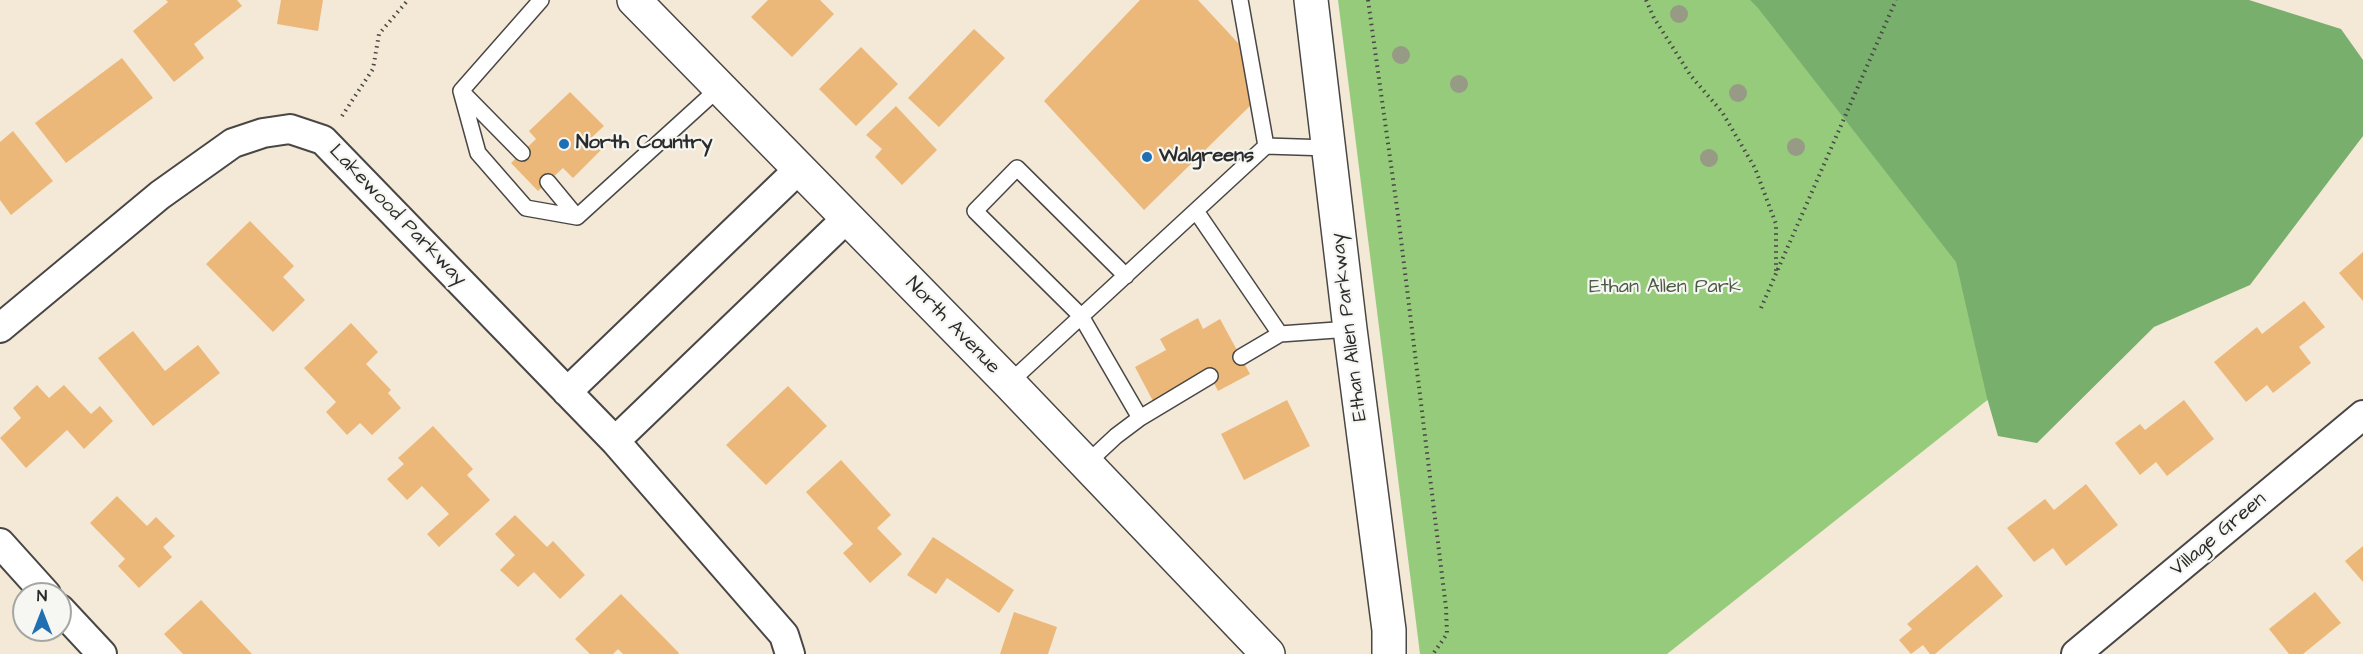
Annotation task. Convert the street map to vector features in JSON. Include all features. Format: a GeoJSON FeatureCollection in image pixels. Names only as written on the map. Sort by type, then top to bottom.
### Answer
{"type":"FeatureCollection","features":[{"type":"Feature","properties":{"kind":"main road","name":"North Avenue"},"geometry":{"type":"LineString","coordinates":[[634,0],[1009,383],[1268,654]]}},
{"type":"Feature","properties":{"kind":"main road","name":"Ethan Allen Parkway"},"geometry":{"type":"LineString","coordinates":[[1311,0],[1389,630],[1389,654]]}},
{"type":"Feature","properties":{"kind":"street","name":"Lakewood Parkway"},"geometry":{"type":"LineString","coordinates":[[0,328],[159,195],[233,143],[263,133],[290,129],[323,140],[615,441],[784,635],[790,654]]}},
{"type":"Feature","properties":{"kind":"street"},"geometry":{"type":"LineString","coordinates":[[567,392],[799,169]]}},
{"type":"Feature","properties":{"kind":"street"},"geometry":{"type":"LineString","coordinates":[[615,441],[847,218]]}},
{"type":"Feature","properties":{"kind":"street","name":"Village Green"},"geometry":{"type":"LineString","coordinates":[[2076,654],[2363,415]]}},
{"type":"Feature","properties":{"kind":"street"},"geometry":{"type":"LineString","coordinates":[[0,543],[35,582]]}},
{"type":"Feature","properties":{"kind":"street"},"geometry":{"type":"LineString","coordinates":[[72,622],[102,654]]}},
{"type":"Feature","properties":{"kind":"lane"},"geometry":{"type":"LineString","coordinates":[[460,91],[541,0]]}},
{"type":"Feature","properties":{"kind":"lane"},"geometry":{"type":"LineString","coordinates":[[1239,0],[1266,146]]}},
{"type":"Feature","properties":{"kind":"lane"},"geometry":{"type":"LineString","coordinates":[[578,216],[719,88]]}},
{"type":"Feature","properties":{"kind":"lane"},"geometry":{"type":"LineString","coordinates":[[460,91],[522,153]]}},
{"type":"Feature","properties":{"kind":"lane"},"geometry":{"type":"LineString","coordinates":[[460,91],[478,153],[526,208],[578,216]]}},
{"type":"Feature","properties":{"kind":"lane"},"geometry":{"type":"LineString","coordinates":[[1009,383],[1266,146],[1329,148]]}},
{"type":"Feature","properties":{"kind":"lane"},"geometry":{"type":"LineString","coordinates":[[1126,276],[1017,168],[975,211],[1082,316],[1140,418]]}},
{"type":"Feature","properties":{"kind":"lane"},"geometry":{"type":"LineString","coordinates":[[548,182],[578,216]]}},
{"type":"Feature","properties":{"kind":"lane"},"geometry":{"type":"LineString","coordinates":[[1196,211],[1280,334]]}},
{"type":"Feature","properties":{"kind":"lane"},"geometry":{"type":"LineString","coordinates":[[1241,357],[1280,334],[1350,329]]}},
{"type":"Feature","properties":{"kind":"lane"},"geometry":{"type":"LineString","coordinates":[[1086,464],[1116,436],[1140,418],[1210,376]]}},
{"type":"Feature","properties":{"kind":"path"},"geometry":{"type":"LineString","coordinates":[[323,140],[373,69],[379,34],[408,0]]}},
{"type":"Feature","properties":{"kind":"path"},"geometry":{"type":"LineString","coordinates":[[1368,0],[1398,215],[1446,608],[1447,634],[1433,654]]}},
{"type":"Feature","properties":{"kind":"path"},"geometry":{"type":"LineString","coordinates":[[1646,0],[1654,18],[1691,76],[1722,112],[1755,168],[1776,224],[1776,274]]}},
{"type":"Feature","properties":{"kind":"path"},"geometry":{"type":"LineString","coordinates":[[1761,308],[1896,0]]}},
{"type":"Feature","properties":{"kind":"green space","name":"Ethan Allen Park"},"geometry":{"type":"Polygon","coordinates":[[[1338,0],[2010,0],[2294,157],[1667,654],[1420,654],[1338,0]]]}},
{"type":"Feature","properties":{"kind":"green space"},"geometry":{"type":"Polygon","coordinates":[[[1750,0],[2249,0],[2341,29],[2363,60],[2363,136],[2250,285],[2154,327],[2037,443],[1998,436],[1956,262],[1750,0]]]}},
{"type":"Feature","properties":{"kind":"building"},"geometry":{"type":"Polygon","coordinates":[[[166,0],[237,0],[242,6],[194,44],[204,58],[174,82],[133,31],[168,2],[166,0]]]}},
{"type":"Feature","properties":{"kind":"building"},"geometry":{"type":"Polygon","coordinates":[[[281,0],[323,0],[318,31],[277,24],[281,0]]]}},
{"type":"Feature","properties":{"kind":"building"},"geometry":{"type":"Polygon","coordinates":[[[768,0],[820,0],[834,14],[792,57],[751,17],[768,0]]]}},
{"type":"Feature","properties":{"kind":"building","name":"Walgreens"},"geometry":{"type":"Polygon","coordinates":[[[1140,0],[1198,0],[1239,44],[1252,104],[1144,210],[1044,101],[1140,0]]]}},
{"type":"Feature","properties":{"kind":"building"},"geometry":{"type":"Polygon","coordinates":[[[974,29],[1005,58],[939,127],[908,98],[974,29]]]}},
{"type":"Feature","properties":{"kind":"building"},"geometry":{"type":"Polygon","coordinates":[[[861,47],[898,84],[856,126],[819,89],[861,47]]]}},
{"type":"Feature","properties":{"kind":"building"},"geometry":{"type":"Polygon","coordinates":[[[122,58],[153,98],[66,163],[35,123],[122,58]]]}},
{"type":"Feature","properties":{"kind":"building","name":"North Country"},"geometry":{"type":"Polygon","coordinates":[[[570,92],[604,126],[591,138],[602,149],[573,178],[563,168],[538,191],[511,163],[536,139],[529,131],[570,92]]]}},
{"type":"Feature","properties":{"kind":"building"},"geometry":{"type":"Polygon","coordinates":[[[896,106],[937,150],[902,185],[875,157],[882,149],[866,135],[896,106]]]}},
{"type":"Feature","properties":{"kind":"building"},"geometry":{"type":"Polygon","coordinates":[[[13,131],[53,181],[11,215],[0,200],[0,142],[13,131]]]}},
{"type":"Feature","properties":{"kind":"building"},"geometry":{"type":"Polygon","coordinates":[[[250,221],[294,266],[283,277],[305,300],[273,332],[206,264],[250,221]]]}},
{"type":"Feature","properties":{"kind":"building"},"geometry":{"type":"Polygon","coordinates":[[[2363,252],[2363,301],[2339,273],[2363,252]]]}},
{"type":"Feature","properties":{"kind":"building"},"geometry":{"type":"Polygon","coordinates":[[[2304,301],[2325,327],[2299,347],[2311,363],[2273,393],[2267,385],[2246,402],[2214,362],[2257,327],[2262,334],[2304,301]]]}},
{"type":"Feature","properties":{"kind":"building"},"geometry":{"type":"Polygon","coordinates":[[[1198,318],[1203,329],[1220,319],[1250,374],[1218,391],[1209,373],[1154,403],[1135,367],[1166,350],[1160,339],[1198,318]]]}},
{"type":"Feature","properties":{"kind":"building"},"geometry":{"type":"Polygon","coordinates":[[[351,323],[378,352],[366,364],[391,390],[388,393],[401,408],[372,435],[360,423],[347,435],[326,412],[336,402],[304,368],[351,323]]]}},
{"type":"Feature","properties":{"kind":"building"},"geometry":{"type":"Polygon","coordinates":[[[133,331],[165,371],[198,345],[220,373],[153,426],[98,358],[133,331]]]}},
{"type":"Feature","properties":{"kind":"building"},"geometry":{"type":"Polygon","coordinates":[[[37,385],[49,398],[64,385],[91,414],[100,406],[113,421],[84,449],[67,430],[26,468],[0,438],[21,418],[13,408],[37,385]]]}},
{"type":"Feature","properties":{"kind":"building"},"geometry":{"type":"Polygon","coordinates":[[[788,386],[827,426],[766,485],[726,445],[788,386]]]}},
{"type":"Feature","properties":{"kind":"building"},"geometry":{"type":"Polygon","coordinates":[[[1287,400],[1310,446],[1244,480],[1221,434],[1287,400]]]}},
{"type":"Feature","properties":{"kind":"building"},"geometry":{"type":"Polygon","coordinates":[[[2184,400],[2214,439],[2167,476],[2156,462],[2140,475],[2115,443],[2140,424],[2145,430],[2184,400]]]}},
{"type":"Feature","properties":{"kind":"building"},"geometry":{"type":"Polygon","coordinates":[[[433,426],[473,469],[467,475],[490,500],[439,547],[427,534],[449,514],[422,486],[407,500],[387,479],[404,464],[398,458],[433,426]]]}},
{"type":"Feature","properties":{"kind":"building"},"geometry":{"type":"Polygon","coordinates":[[[841,460],[891,515],[877,528],[902,554],[870,583],[843,553],[853,544],[806,492],[841,460]]]}},
{"type":"Feature","properties":{"kind":"building"},"geometry":{"type":"Polygon","coordinates":[[[2086,484],[2118,525],[2066,566],[2053,548],[2034,562],[2007,528],[2045,499],[2054,510],[2086,484]]]}},
{"type":"Feature","properties":{"kind":"building"},"geometry":{"type":"Polygon","coordinates":[[[117,496],[147,526],[156,517],[175,536],[163,547],[172,557],[139,588],[118,566],[125,559],[90,523],[117,496]]]}},
{"type":"Feature","properties":{"kind":"building"},"geometry":{"type":"Polygon","coordinates":[[[515,515],[547,547],[553,541],[585,575],[560,599],[534,572],[518,587],[500,570],[515,555],[495,534],[515,515]]]}},
{"type":"Feature","properties":{"kind":"building"},"geometry":{"type":"Polygon","coordinates":[[[933,537],[1014,590],[999,613],[947,578],[936,594],[907,575],[933,537]]]}},
{"type":"Feature","properties":{"kind":"building"},"geometry":{"type":"Polygon","coordinates":[[[2363,546],[2363,582],[2345,561],[2363,546]]]}},
{"type":"Feature","properties":{"kind":"building"},"geometry":{"type":"Polygon","coordinates":[[[1977,565],[2003,596],[1935,654],[1930,654],[1923,645],[1911,654],[1899,640],[1912,629],[1907,624],[1977,565]]]}},
{"type":"Feature","properties":{"kind":"building"},"geometry":{"type":"Polygon","coordinates":[[[2315,592],[2341,623],[2303,654],[2289,654],[2269,629],[2315,592]]]}},
{"type":"Feature","properties":{"kind":"building"},"geometry":{"type":"Polygon","coordinates":[[[621,594],[678,654],[623,654],[618,649],[613,654],[590,654],[575,639],[621,594]]]}},
{"type":"Feature","properties":{"kind":"building"},"geometry":{"type":"Polygon","coordinates":[[[201,600],[252,654],[183,654],[164,634],[201,600]]]}},
{"type":"Feature","properties":{"kind":"building"},"geometry":{"type":"Polygon","coordinates":[[[1014,612],[1057,627],[1048,654],[1000,654],[1014,612]]]}},
{"type":"Feature","properties":{"kind":"place","name":"North Country"},"geometry":{"type":"Point","coordinates":[564,144]}},
{"type":"Feature","properties":{"kind":"place","name":"Walgreens"},"geometry":{"type":"Point","coordinates":[1147,157]}}]}
